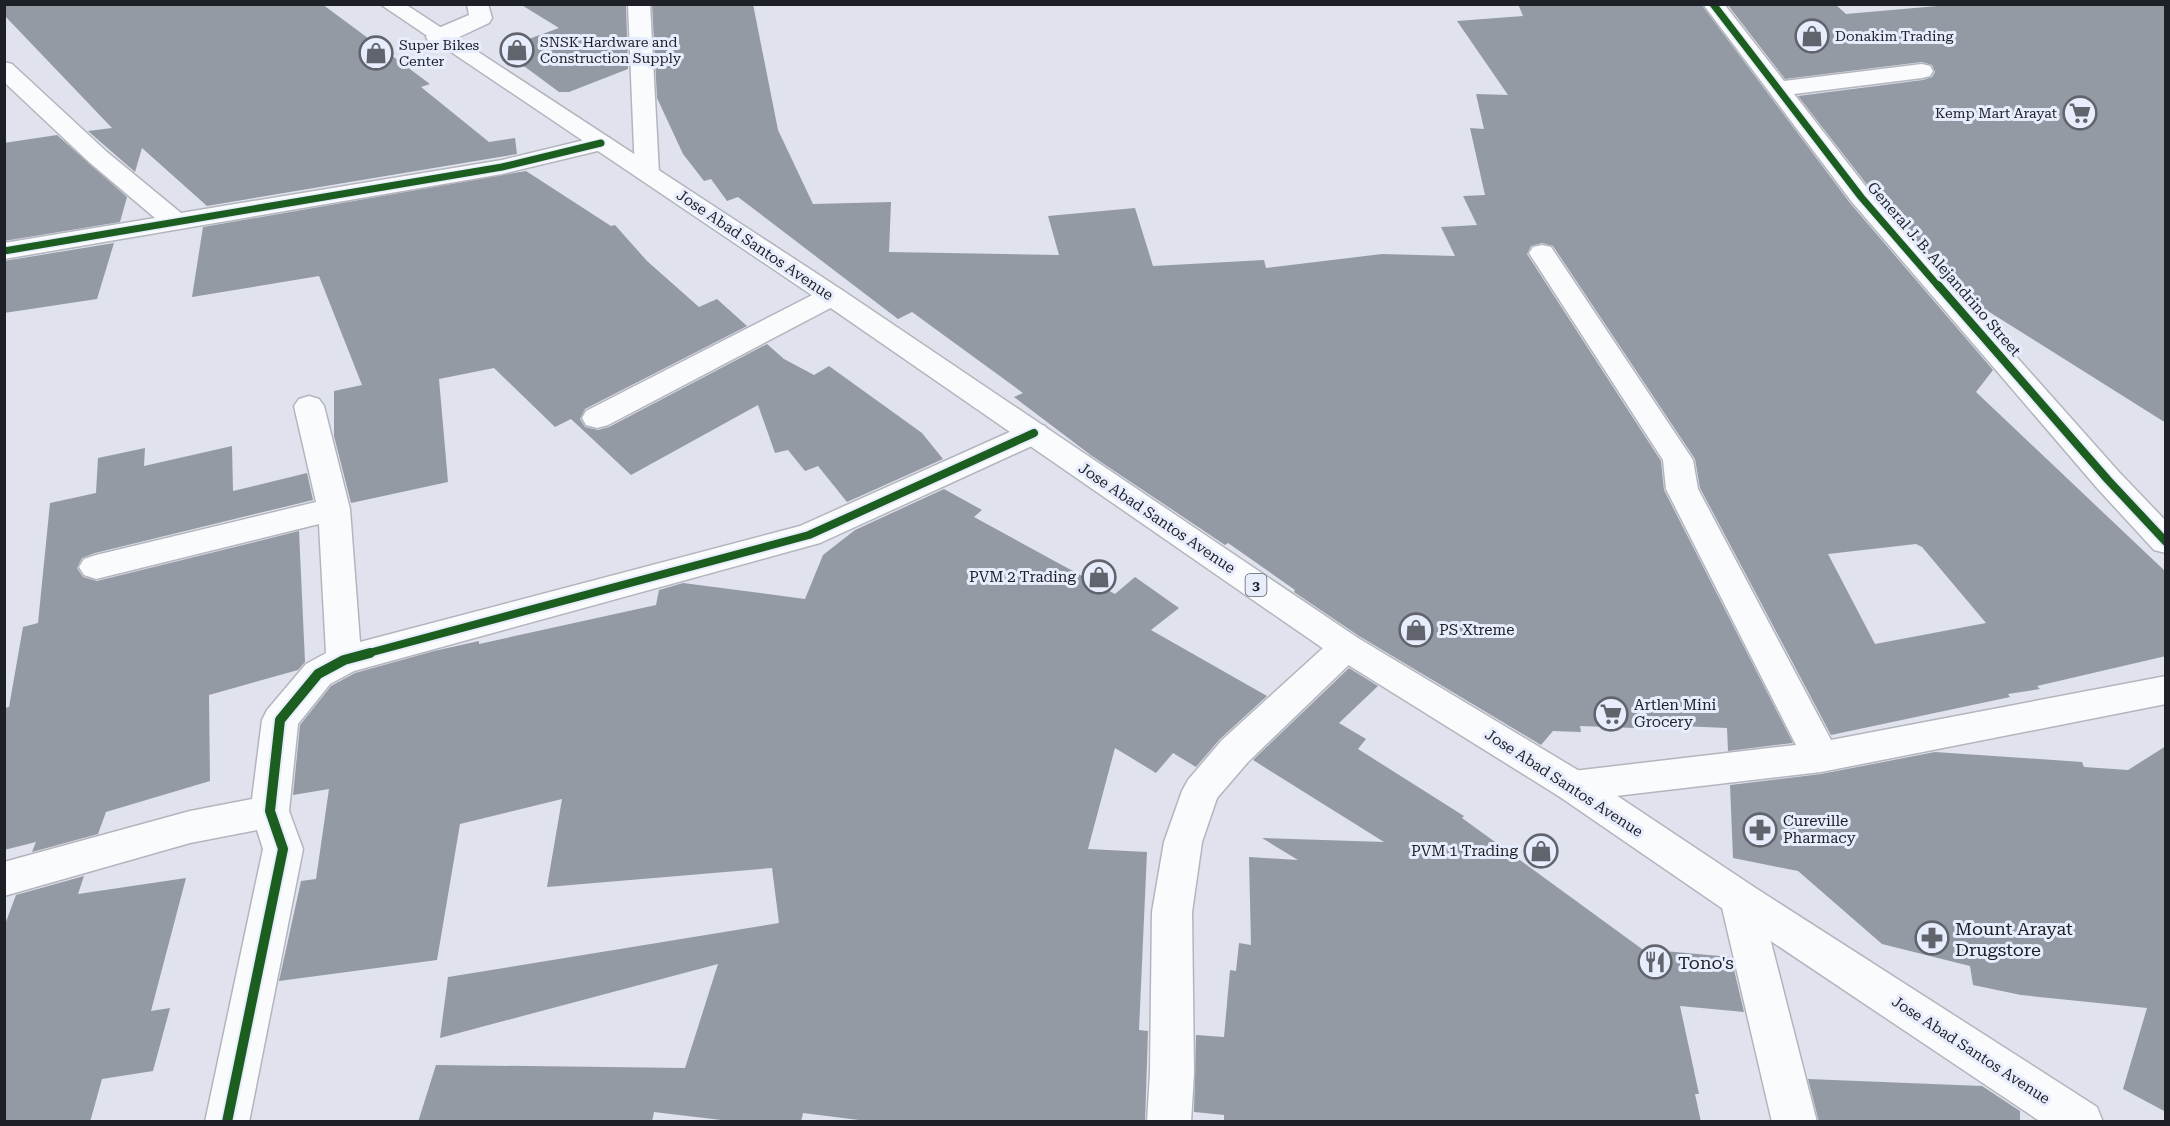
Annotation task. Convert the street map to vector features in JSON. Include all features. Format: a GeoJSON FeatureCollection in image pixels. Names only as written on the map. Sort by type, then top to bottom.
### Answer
{"type":"FeatureCollection","features":[{"type":"Feature","properties":{"kind":"main road","name":"Jose Abad Santos Avenue"},"geometry":{"type":"LineString","coordinates":[[390,4],[832,297],[1346,647],[1573,786],[1740,899],[2081,1122]]}},
{"type":"Feature","properties":{"kind":"main road"},"geometry":{"type":"LineString","coordinates":[[437,37],[481,18],[477,4]]}},
{"type":"Feature","properties":{"kind":"main road"},"geometry":{"type":"LineString","coordinates":[[639,4],[647,173]]}},
{"type":"Feature","properties":{"kind":"main road","name":"General J. B. Alejandrino Street"},"geometry":{"type":"LineString","coordinates":[[1713,4],[1860,197],[2108,480],[2166,542]]}},
{"type":"Feature","properties":{"kind":"main road"},"geometry":{"type":"LineString","coordinates":[[1779,89],[1922,70]]}},
{"type":"Feature","properties":{"kind":"main road"},"geometry":{"type":"LineString","coordinates":[[8,78],[176,222]]}},
{"type":"Feature","properties":{"kind":"main road"},"geometry":{"type":"LineString","coordinates":[[4,251],[502,167],[601,143]]}},
{"type":"Feature","properties":{"kind":"main road"},"geometry":{"type":"LineString","coordinates":[[1542,253],[1678,460],[1682,489],[1821,757]]}},
{"type":"Feature","properties":{"kind":"main road"},"geometry":{"type":"LineString","coordinates":[[597,418],[832,297]]}},
{"type":"Feature","properties":{"kind":"main road"},"geometry":{"type":"LineString","coordinates":[[309,406],[334,509],[344,660]]}},
{"type":"Feature","properties":{"kind":"main road"},"geometry":{"type":"LineString","coordinates":[[227,1122],[283,849],[270,811],[280,720],[318,674],[344,660],[809,535],[1034,433]]}},
{"type":"Feature","properties":{"kind":"main road"},"geometry":{"type":"LineString","coordinates":[[96,567],[334,509]]}},
{"type":"Feature","properties":{"kind":"main road"},"geometry":{"type":"LineString","coordinates":[[1169,1122],[1172,1073],[1172,912],[1183,842],[1201,791],[1235,751],[1346,647]]}},
{"type":"Feature","properties":{"kind":"main road"},"geometry":{"type":"LineString","coordinates":[[1573,786],[1821,757],[2166,690]]}},
{"type":"Feature","properties":{"kind":"main road"},"geometry":{"type":"LineString","coordinates":[[4,879],[190,827],[270,811]]}},
{"type":"Feature","properties":{"kind":"main road"},"geometry":{"type":"LineString","coordinates":[[1740,899],[1795,1122]]}},
{"type":"Feature","properties":{"kind":"building"},"geometry":{"type":"Polygon","coordinates":[[[4,4],[322,4],[430,84],[421,87],[489,142],[515,138],[517,154],[207,206],[142,148],[135,172],[88,131],[112,128],[4,15],[4,4]]]}},
{"type":"Feature","properties":{"kind":"building"},"geometry":{"type":"Polygon","coordinates":[[[520,4],[626,4],[628,69],[569,92],[559,92],[501,49],[559,28],[520,4]]]}},
{"type":"Feature","properties":{"kind":"building"},"geometry":{"type":"Polygon","coordinates":[[[652,4],[753,4],[778,130],[813,204],[891,202],[889,252],[1059,255],[1048,216],[1135,208],[1153,266],[1264,260],[1266,268],[1382,254],[1455,256],[1441,227],[1477,225],[1463,196],[1485,195],[1470,128],[1484,129],[1476,94],[1508,95],[1457,21],[1523,16],[1518,4],[1701,4],[1850,203],[1993,370],[1976,392],[2166,572],[2166,656],[2037,686],[2040,689],[2008,694],[2010,697],[1831,735],[1700,488],[1695,459],[1553,246],[1542,243],[1531,246],[1527,254],[1661,461],[1664,490],[1793,743],[1728,751],[1727,728],[1634,724],[1635,728],[1580,726],[1581,732],[1553,731],[1541,745],[1359,636],[1228,543],[1225,545],[1092,456],[1014,397],[1023,393],[912,312],[898,319],[738,197],[727,201],[711,179],[704,181],[683,154],[657,98],[652,4]],[[1916,544],[1828,554],[1875,644],[1986,623],[1922,547],[1916,544]]]}},
{"type":"Feature","properties":{"kind":"building"},"geometry":{"type":"Polygon","coordinates":[[[1727,4],[1835,4],[1846,14],[1960,4],[2166,4],[2166,423],[1967,298],[1872,191],[1798,96],[1923,80],[1932,77],[1935,72],[1932,65],[1922,62],[1785,79],[1727,4]]]}},
{"type":"Feature","properties":{"kind":"building"},"geometry":{"type":"Polygon","coordinates":[[[57,135],[127,197],[120,222],[4,241],[4,143],[57,135]]]}},
{"type":"Feature","properties":{"kind":"building"},"geometry":{"type":"Polygon","coordinates":[[[526,171],[611,226],[615,225],[647,261],[699,307],[717,299],[747,326],[585,409],[580,419],[585,427],[598,430],[609,427],[767,344],[784,359],[814,375],[829,366],[922,433],[943,459],[847,502],[818,466],[805,471],[788,450],[775,453],[758,405],[631,475],[571,419],[555,427],[494,368],[439,379],[448,482],[351,503],[334,436],[334,391],[362,385],[319,276],[192,297],[203,227],[526,171]]]}},
{"type":"Feature","properties":{"kind":"building"},"geometry":{"type":"Polygon","coordinates":[[[114,243],[97,299],[4,313],[4,261],[114,243]]]}},
{"type":"Feature","properties":{"kind":"building"},"geometry":{"type":"Polygon","coordinates":[[[232,446],[233,491],[307,473],[313,500],[95,553],[82,558],[77,568],[83,577],[97,581],[299,531],[305,662],[298,670],[209,695],[210,781],[106,812],[98,834],[32,852],[36,842],[4,850],[4,708],[9,707],[23,627],[38,623],[50,503],[96,493],[98,458],[145,448],[144,466],[232,446]]]}},
{"type":"Feature","properties":{"kind":"building"},"geometry":{"type":"Polygon","coordinates":[[[944,489],[982,510],[974,517],[1115,594],[1135,577],[1179,608],[1151,630],[1267,696],[1220,739],[1196,767],[1173,753],[1156,773],[1115,748],[1088,849],[1147,852],[1139,1030],[1148,1031],[1145,1122],[875,1122],[803,1113],[801,1122],[738,1122],[654,1112],[652,1122],[418,1122],[436,1065],[685,1068],[718,964],[440,1038],[448,977],[779,923],[772,868],[547,887],[562,799],[460,824],[437,960],[279,981],[301,881],[316,879],[329,789],[293,795],[300,725],[331,686],[355,673],[434,651],[479,641],[479,644],[656,605],[659,590],[683,583],[805,599],[823,555],[855,530],[944,489]]]}},
{"type":"Feature","properties":{"kind":"building"},"geometry":{"type":"Polygon","coordinates":[[[1349,668],[1378,686],[1339,723],[1366,739],[1358,749],[1464,816],[1462,818],[1642,949],[1731,957],[1744,1012],[1680,1006],[1699,1094],[1695,1094],[1701,1122],[1224,1122],[1224,1115],[1194,1112],[1196,1035],[1224,1037],[1230,970],[1236,971],[1239,943],[1251,945],[1249,857],[1298,860],[1262,838],[1384,842],[1253,760],[1349,668]]]}},
{"type":"Feature","properties":{"kind":"building"},"geometry":{"type":"Polygon","coordinates":[[[2166,746],[2166,1112],[2123,1089],[2147,1008],[2021,995],[1973,985],[1970,966],[1882,944],[1798,871],[1733,858],[1730,785],[1821,774],[1935,752],[2082,762],[2084,767],[2128,770],[2166,746]]]}},
{"type":"Feature","properties":{"kind":"building"},"geometry":{"type":"Polygon","coordinates":[[[84,876],[78,894],[186,878],[151,1011],[170,1008],[153,1071],[102,1079],[90,1122],[4,1122],[4,927],[16,895],[84,876]]]}},
{"type":"Feature","properties":{"kind":"building"},"geometry":{"type":"Polygon","coordinates":[[[1808,1079],[1982,1086],[2020,1111],[2020,1122],[1819,1122],[1808,1079]]]}},
{"type":"Feature","properties":{"kind":"cycle path"},"geometry":{"type":"LineString","coordinates":[[1713,4],[1861,197],[2108,480],[2166,542]]}},
{"type":"Feature","properties":{"kind":"cycle path"},"geometry":{"type":"LineString","coordinates":[[4,251],[502,167],[601,143]]}},
{"type":"Feature","properties":{"kind":"cycle path"},"geometry":{"type":"LineString","coordinates":[[227,1122],[283,849],[270,811],[280,720],[318,674],[344,660],[809,535],[1034,433]]}},
{"type":"Feature","properties":{"kind":"place","name":"Donakim Trading"},"geometry":{"type":"Point","coordinates":[1812,36]}},
{"type":"Feature","properties":{"kind":"place","name":"SNSK Hardware and Construction Supply"},"geometry":{"type":"Point","coordinates":[517,50]}},
{"type":"Feature","properties":{"kind":"place","name":"Super Bikes Center"},"geometry":{"type":"Point","coordinates":[376,53]}},
{"type":"Feature","properties":{"kind":"place","name":"Kemp Mart Arayat"},"geometry":{"type":"Point","coordinates":[2080,113]}},
{"type":"Feature","properties":{"kind":"place","name":"PVM 2 Trading"},"geometry":{"type":"Point","coordinates":[1099,577]}},
{"type":"Feature","properties":{"kind":"place","name":"PS Xtreme"},"geometry":{"type":"Point","coordinates":[1416,630]}},
{"type":"Feature","properties":{"kind":"place","name":"Artlen Mini Grocery"},"geometry":{"type":"Point","coordinates":[1611,714]}},
{"type":"Feature","properties":{"kind":"place","name":"Cureville Pharmacy"},"geometry":{"type":"Point","coordinates":[1760,830]}},
{"type":"Feature","properties":{"kind":"place","name":"PVM 1 Trading"},"geometry":{"type":"Point","coordinates":[1541,851]}},
{"type":"Feature","properties":{"kind":"place","name":"Mount Arayat Drugstore"},"geometry":{"type":"Point","coordinates":[1932,938]}},
{"type":"Feature","properties":{"kind":"place","name":"Tono's"},"geometry":{"type":"Point","coordinates":[1655,962]}}]}
